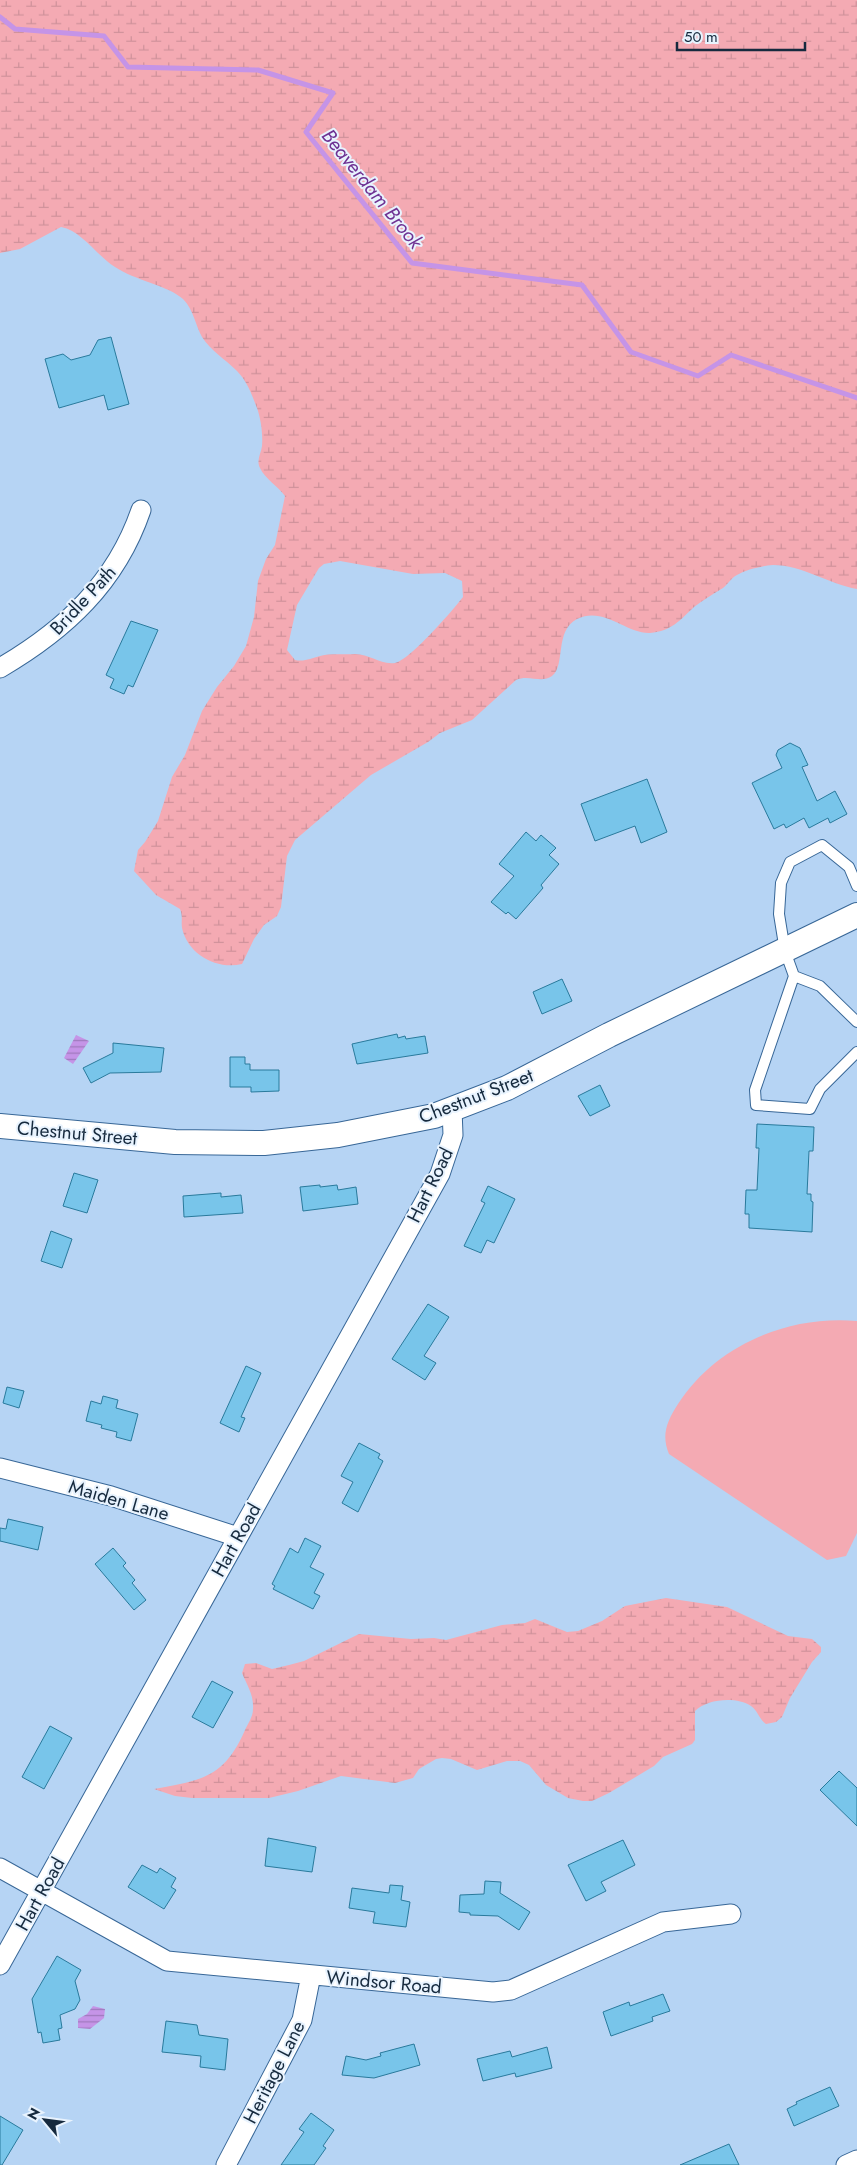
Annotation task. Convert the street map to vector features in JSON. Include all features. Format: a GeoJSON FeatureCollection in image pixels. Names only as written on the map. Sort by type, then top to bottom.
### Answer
{"type":"FeatureCollection","features":[{"type":"Feature","properties":{"kind":"street","name":"Bridle Path"},"geometry":{"type":"LineString","coordinates":[[0,668],[47,638],[88,600],[128,545],[141,510]]}},
{"type":"Feature","properties":{"kind":"street","name":"Chestnut Street"},"geometry":{"type":"LineString","coordinates":[[0,1126],[175,1142],[264,1143],[338,1134],[434,1116],[508,1088],[617,1032],[857,916]]}},
{"type":"Feature","properties":{"kind":"street","name":"Hart Road"},"geometry":{"type":"LineString","coordinates":[[0,1965],[440,1174],[453,1135],[452,1109]]}},
{"type":"Feature","properties":{"kind":"street","name":"Maiden Lane"},"geometry":{"type":"LineString","coordinates":[[0,1468],[111,1496],[238,1536]]}},
{"type":"Feature","properties":{"kind":"street","name":"Windsor Road"},"geometry":{"type":"LineString","coordinates":[[0,1868],[167,1961],[493,1992],[511,1990],[663,1922],[731,1914]]}},
{"type":"Feature","properties":{"kind":"street","name":"Heritage Lane"},"geometry":{"type":"LineString","coordinates":[[226,2165],[302,2020],[311,1975]]}},
{"type":"Feature","properties":{"kind":"street"},"geometry":{"type":"LineString","coordinates":[[846,2165],[857,2160]]}},
{"type":"Feature","properties":{"kind":"lane"},"geometry":{"type":"LineString","coordinates":[[857,886],[849,866],[822,845],[790,862],[781,883],[779,914],[785,951],[794,976],[755,1090],[756,1105],[810,1109],[820,1089],[857,1052]]}},
{"type":"Feature","properties":{"kind":"lane"},"geometry":{"type":"LineString","coordinates":[[794,976],[820,986],[857,1022]]}},
{"type":"Feature","properties":{"kind":"green space"},"geometry":{"type":"Polygon","coordinates":[[[0,0],[857,0],[857,589],[805,571],[773,565],[755,568],[737,575],[723,588],[704,599],[675,624],[658,632],[641,632],[596,616],[577,619],[565,631],[559,664],[552,676],[544,679],[521,678],[516,680],[472,720],[440,733],[371,775],[295,840],[287,856],[281,907],[277,916],[264,925],[254,939],[242,964],[223,965],[214,962],[197,953],[190,946],[182,928],[180,909],[156,895],[134,871],[138,850],[158,821],[172,777],[185,755],[202,711],[246,646],[254,617],[258,581],[266,559],[275,545],[285,496],[265,476],[259,465],[262,446],[260,417],[249,388],[237,371],[214,351],[202,337],[190,308],[183,299],[169,290],[123,272],[108,262],[82,238],[69,229],[61,227],[20,249],[0,253],[0,0]],[[340,561],[324,564],[319,568],[297,605],[287,650],[295,660],[329,655],[360,654],[390,663],[402,660],[431,634],[463,597],[462,581],[445,573],[413,574],[340,561]]]}},
{"type":"Feature","properties":{"kind":"green space"},"geometry":{"type":"Polygon","coordinates":[[[831,1320],[857,1321],[857,1533],[846,1556],[827,1560],[669,1454],[665,1434],[674,1410],[694,1383],[712,1365],[733,1350],[756,1338],[780,1329],[805,1323],[831,1320]]]}},
{"type":"Feature","properties":{"kind":"green space"},"geometry":{"type":"Polygon","coordinates":[[[666,1598],[727,1607],[788,1636],[812,1639],[821,1647],[821,1652],[812,1662],[790,1698],[782,1717],[776,1722],[766,1724],[751,1706],[730,1700],[722,1700],[700,1707],[695,1711],[695,1740],[692,1744],[663,1757],[654,1766],[592,1801],[568,1798],[546,1785],[529,1765],[520,1761],[507,1761],[477,1770],[451,1759],[442,1758],[436,1759],[419,1769],[413,1778],[395,1783],[341,1776],[298,1791],[269,1798],[192,1798],[175,1796],[154,1789],[198,1779],[210,1774],[229,1758],[237,1746],[253,1712],[251,1695],[242,1673],[245,1664],[256,1663],[272,1669],[289,1665],[304,1661],[359,1634],[446,1640],[502,1625],[525,1623],[535,1619],[567,1632],[578,1631],[602,1621],[625,1606],[666,1598]]]}},
{"type":"Feature","properties":{"kind":"shaded area"},"geometry":{"type":"Polygon","coordinates":[[[76,1035],[89,1041],[73,1064],[64,1058],[76,1035]]]}},
{"type":"Feature","properties":{"kind":"shaded area"},"geometry":{"type":"Polygon","coordinates":[[[93,2006],[105,2009],[104,2018],[90,2029],[78,2028],[78,2019],[87,2014],[93,2006]]]}},
{"type":"Feature","properties":{"kind":"building"},"geometry":{"type":"Polygon","coordinates":[[[111,337],[129,404],[108,410],[104,395],[59,408],[45,359],[63,354],[71,360],[90,355],[98,340],[111,337]]]}},
{"type":"Feature","properties":{"kind":"building"},"geometry":{"type":"Polygon","coordinates":[[[131,621],[158,630],[133,687],[128,685],[124,694],[110,688],[114,679],[106,675],[131,621]]]}},
{"type":"Feature","properties":{"kind":"building"},"geometry":{"type":"Polygon","coordinates":[[[790,743],[800,748],[808,765],[802,767],[817,801],[835,791],[847,814],[830,823],[828,818],[809,828],[804,818],[786,828],[784,824],[774,829],[752,783],[782,768],[776,755],[778,750],[790,743]]]}},
{"type":"Feature","properties":{"kind":"building"},"geometry":{"type":"Polygon","coordinates":[[[647,779],[667,832],[641,843],[635,826],[595,841],[581,804],[647,779]]]}},
{"type":"Feature","properties":{"kind":"building"},"geometry":{"type":"Polygon","coordinates":[[[526,832],[536,841],[541,835],[556,848],[549,855],[559,864],[541,885],[543,888],[516,919],[491,902],[514,876],[499,864],[526,832]]]}},
{"type":"Feature","properties":{"kind":"building"},"geometry":{"type":"Polygon","coordinates":[[[562,979],[572,1001],[542,1014],[533,992],[562,979]]]}},
{"type":"Feature","properties":{"kind":"building"},"geometry":{"type":"Polygon","coordinates":[[[397,1034],[398,1038],[405,1036],[406,1039],[425,1036],[428,1053],[357,1064],[352,1044],[397,1034]]]}},
{"type":"Feature","properties":{"kind":"building"},"geometry":{"type":"Polygon","coordinates":[[[113,1043],[164,1048],[161,1072],[110,1073],[91,1083],[83,1068],[113,1053],[113,1043]]]}},
{"type":"Feature","properties":{"kind":"building"},"geometry":{"type":"Polygon","coordinates":[[[230,1057],[245,1057],[245,1064],[250,1064],[250,1070],[279,1070],[279,1091],[251,1092],[251,1087],[230,1087],[230,1057]]]}},
{"type":"Feature","properties":{"kind":"building"},"geometry":{"type":"Polygon","coordinates":[[[600,1085],[610,1106],[590,1116],[578,1096],[600,1085]]]}},
{"type":"Feature","properties":{"kind":"building"},"geometry":{"type":"Polygon","coordinates":[[[757,1124],[814,1127],[813,1151],[809,1151],[807,1194],[811,1194],[811,1201],[813,1202],[812,1232],[749,1228],[749,1214],[745,1214],[746,1190],[757,1190],[759,1148],[756,1148],[757,1124]]]}},
{"type":"Feature","properties":{"kind":"building"},"geometry":{"type":"Polygon","coordinates":[[[74,1173],[98,1180],[87,1213],[63,1206],[74,1173]]]}},
{"type":"Feature","properties":{"kind":"building"},"geometry":{"type":"Polygon","coordinates":[[[320,1185],[320,1187],[337,1185],[338,1190],[356,1187],[358,1204],[303,1211],[300,1187],[320,1185]]]}},
{"type":"Feature","properties":{"kind":"building"},"geometry":{"type":"Polygon","coordinates":[[[488,1186],[515,1199],[494,1243],[487,1240],[481,1253],[464,1246],[485,1203],[481,1201],[488,1186]]]}},
{"type":"Feature","properties":{"kind":"building"},"geometry":{"type":"Polygon","coordinates":[[[221,1193],[221,1197],[241,1195],[243,1213],[184,1217],[183,1196],[221,1193]]]}},
{"type":"Feature","properties":{"kind":"building"},"geometry":{"type":"Polygon","coordinates":[[[51,1231],[72,1239],[62,1268],[41,1261],[51,1231]]]}},
{"type":"Feature","properties":{"kind":"building"},"geometry":{"type":"Polygon","coordinates":[[[428,1304],[449,1317],[424,1356],[436,1363],[425,1380],[392,1359],[428,1304]]]}},
{"type":"Feature","properties":{"kind":"building"},"geometry":{"type":"Polygon","coordinates":[[[246,1366],[261,1373],[241,1417],[245,1418],[239,1432],[220,1423],[246,1366]]]}},
{"type":"Feature","properties":{"kind":"building"},"geometry":{"type":"Polygon","coordinates":[[[7,1387],[24,1391],[19,1408],[3,1403],[7,1387]]]}},
{"type":"Feature","properties":{"kind":"building"},"geometry":{"type":"Polygon","coordinates":[[[103,1396],[118,1400],[116,1408],[138,1414],[131,1441],[116,1437],[117,1432],[101,1428],[102,1425],[86,1421],[91,1401],[101,1404],[103,1396]]]}},
{"type":"Feature","properties":{"kind":"building"},"geometry":{"type":"Polygon","coordinates":[[[359,1443],[380,1454],[378,1458],[383,1461],[358,1512],[342,1503],[353,1482],[341,1476],[359,1443]]]}},
{"type":"Feature","properties":{"kind":"building"},"geometry":{"type":"Polygon","coordinates":[[[8,1519],[43,1527],[38,1550],[0,1541],[0,1528],[6,1529],[8,1519]]]}},
{"type":"Feature","properties":{"kind":"building"},"geometry":{"type":"Polygon","coordinates":[[[305,1538],[321,1546],[310,1567],[324,1574],[314,1593],[320,1596],[313,1609],[273,1589],[275,1586],[272,1584],[290,1548],[298,1553],[305,1538]]]}},
{"type":"Feature","properties":{"kind":"building"},"geometry":{"type":"Polygon","coordinates":[[[113,1548],[126,1563],[123,1566],[135,1580],[132,1583],[146,1600],[134,1610],[95,1564],[113,1548]]]}},
{"type":"Feature","properties":{"kind":"building"},"geometry":{"type":"Polygon","coordinates":[[[212,1681],[233,1692],[213,1728],[192,1717],[212,1681]]]}},
{"type":"Feature","properties":{"kind":"building"},"geometry":{"type":"Polygon","coordinates":[[[50,1726],[72,1738],[44,1789],[22,1777],[50,1726]]]}},
{"type":"Feature","properties":{"kind":"building"},"geometry":{"type":"Polygon","coordinates":[[[839,1771],[857,1788],[857,1826],[820,1790],[839,1771]]]}},
{"type":"Feature","properties":{"kind":"building"},"geometry":{"type":"Polygon","coordinates":[[[268,1838],[316,1847],[312,1872],[265,1866],[268,1838]]]}},
{"type":"Feature","properties":{"kind":"building"},"geometry":{"type":"Polygon","coordinates":[[[623,1840],[635,1865],[601,1882],[606,1891],[586,1901],[568,1865],[623,1840]]]}},
{"type":"Feature","properties":{"kind":"building"},"geometry":{"type":"Polygon","coordinates":[[[142,1865],[157,1873],[160,1868],[176,1878],[171,1887],[176,1890],[164,1909],[128,1887],[142,1865]]]}},
{"type":"Feature","properties":{"kind":"building"},"geometry":{"type":"Polygon","coordinates":[[[485,1881],[501,1882],[500,1893],[530,1912],[519,1930],[498,1916],[470,1915],[470,1913],[459,1912],[460,1895],[484,1894],[485,1881]]]}},
{"type":"Feature","properties":{"kind":"building"},"geometry":{"type":"Polygon","coordinates":[[[390,1885],[403,1886],[401,1900],[410,1902],[406,1927],[373,1923],[375,1912],[349,1908],[352,1888],[389,1893],[390,1885]]]}},
{"type":"Feature","properties":{"kind":"building"},"geometry":{"type":"Polygon","coordinates":[[[57,1956],[81,1970],[75,1981],[80,2000],[75,2009],[60,2015],[62,2028],[58,2029],[60,2040],[43,2043],[41,2032],[38,2033],[32,1999],[57,1956]]]}},
{"type":"Feature","properties":{"kind":"building"},"geometry":{"type":"Polygon","coordinates":[[[663,1994],[670,2011],[652,2017],[653,2021],[611,2036],[603,2012],[629,2002],[630,2006],[663,1994]]]}},
{"type":"Feature","properties":{"kind":"building"},"geometry":{"type":"Polygon","coordinates":[[[166,2021],[197,2025],[199,2035],[228,2039],[225,2070],[200,2067],[201,2056],[162,2052],[166,2021]]]}},
{"type":"Feature","properties":{"kind":"building"},"geometry":{"type":"Polygon","coordinates":[[[414,2044],[420,2065],[374,2078],[342,2075],[346,2056],[366,2060],[381,2056],[380,2053],[414,2044]]]}},
{"type":"Feature","properties":{"kind":"building"},"geometry":{"type":"Polygon","coordinates":[[[547,2047],[552,2068],[516,2077],[515,2073],[483,2081],[477,2059],[510,2051],[512,2057],[547,2047]]]}},
{"type":"Feature","properties":{"kind":"building"},"geometry":{"type":"Polygon","coordinates":[[[830,2087],[839,2106],[794,2126],[787,2109],[797,2104],[796,2102],[830,2087]]]}},
{"type":"Feature","properties":{"kind":"building"},"geometry":{"type":"Polygon","coordinates":[[[311,2113],[334,2130],[323,2146],[326,2148],[314,2165],[281,2165],[304,2132],[299,2129],[311,2113]]]}},
{"type":"Feature","properties":{"kind":"building"},"geometry":{"type":"Polygon","coordinates":[[[0,2116],[23,2130],[2,2165],[0,2165],[0,2116]]]}},
{"type":"Feature","properties":{"kind":"building"},"geometry":{"type":"Polygon","coordinates":[[[729,2144],[739,2165],[680,2165],[729,2144]]]}},
{"type":"Feature","properties":{"kind":"waterway","name":"Beaverdam Brook"},"geometry":{"type":"LineString","coordinates":[[0,17],[15,29],[104,36],[128,67],[258,70],[333,93],[306,132],[412,263],[582,285],[631,352],[698,376],[731,355],[857,398]]}}]}
